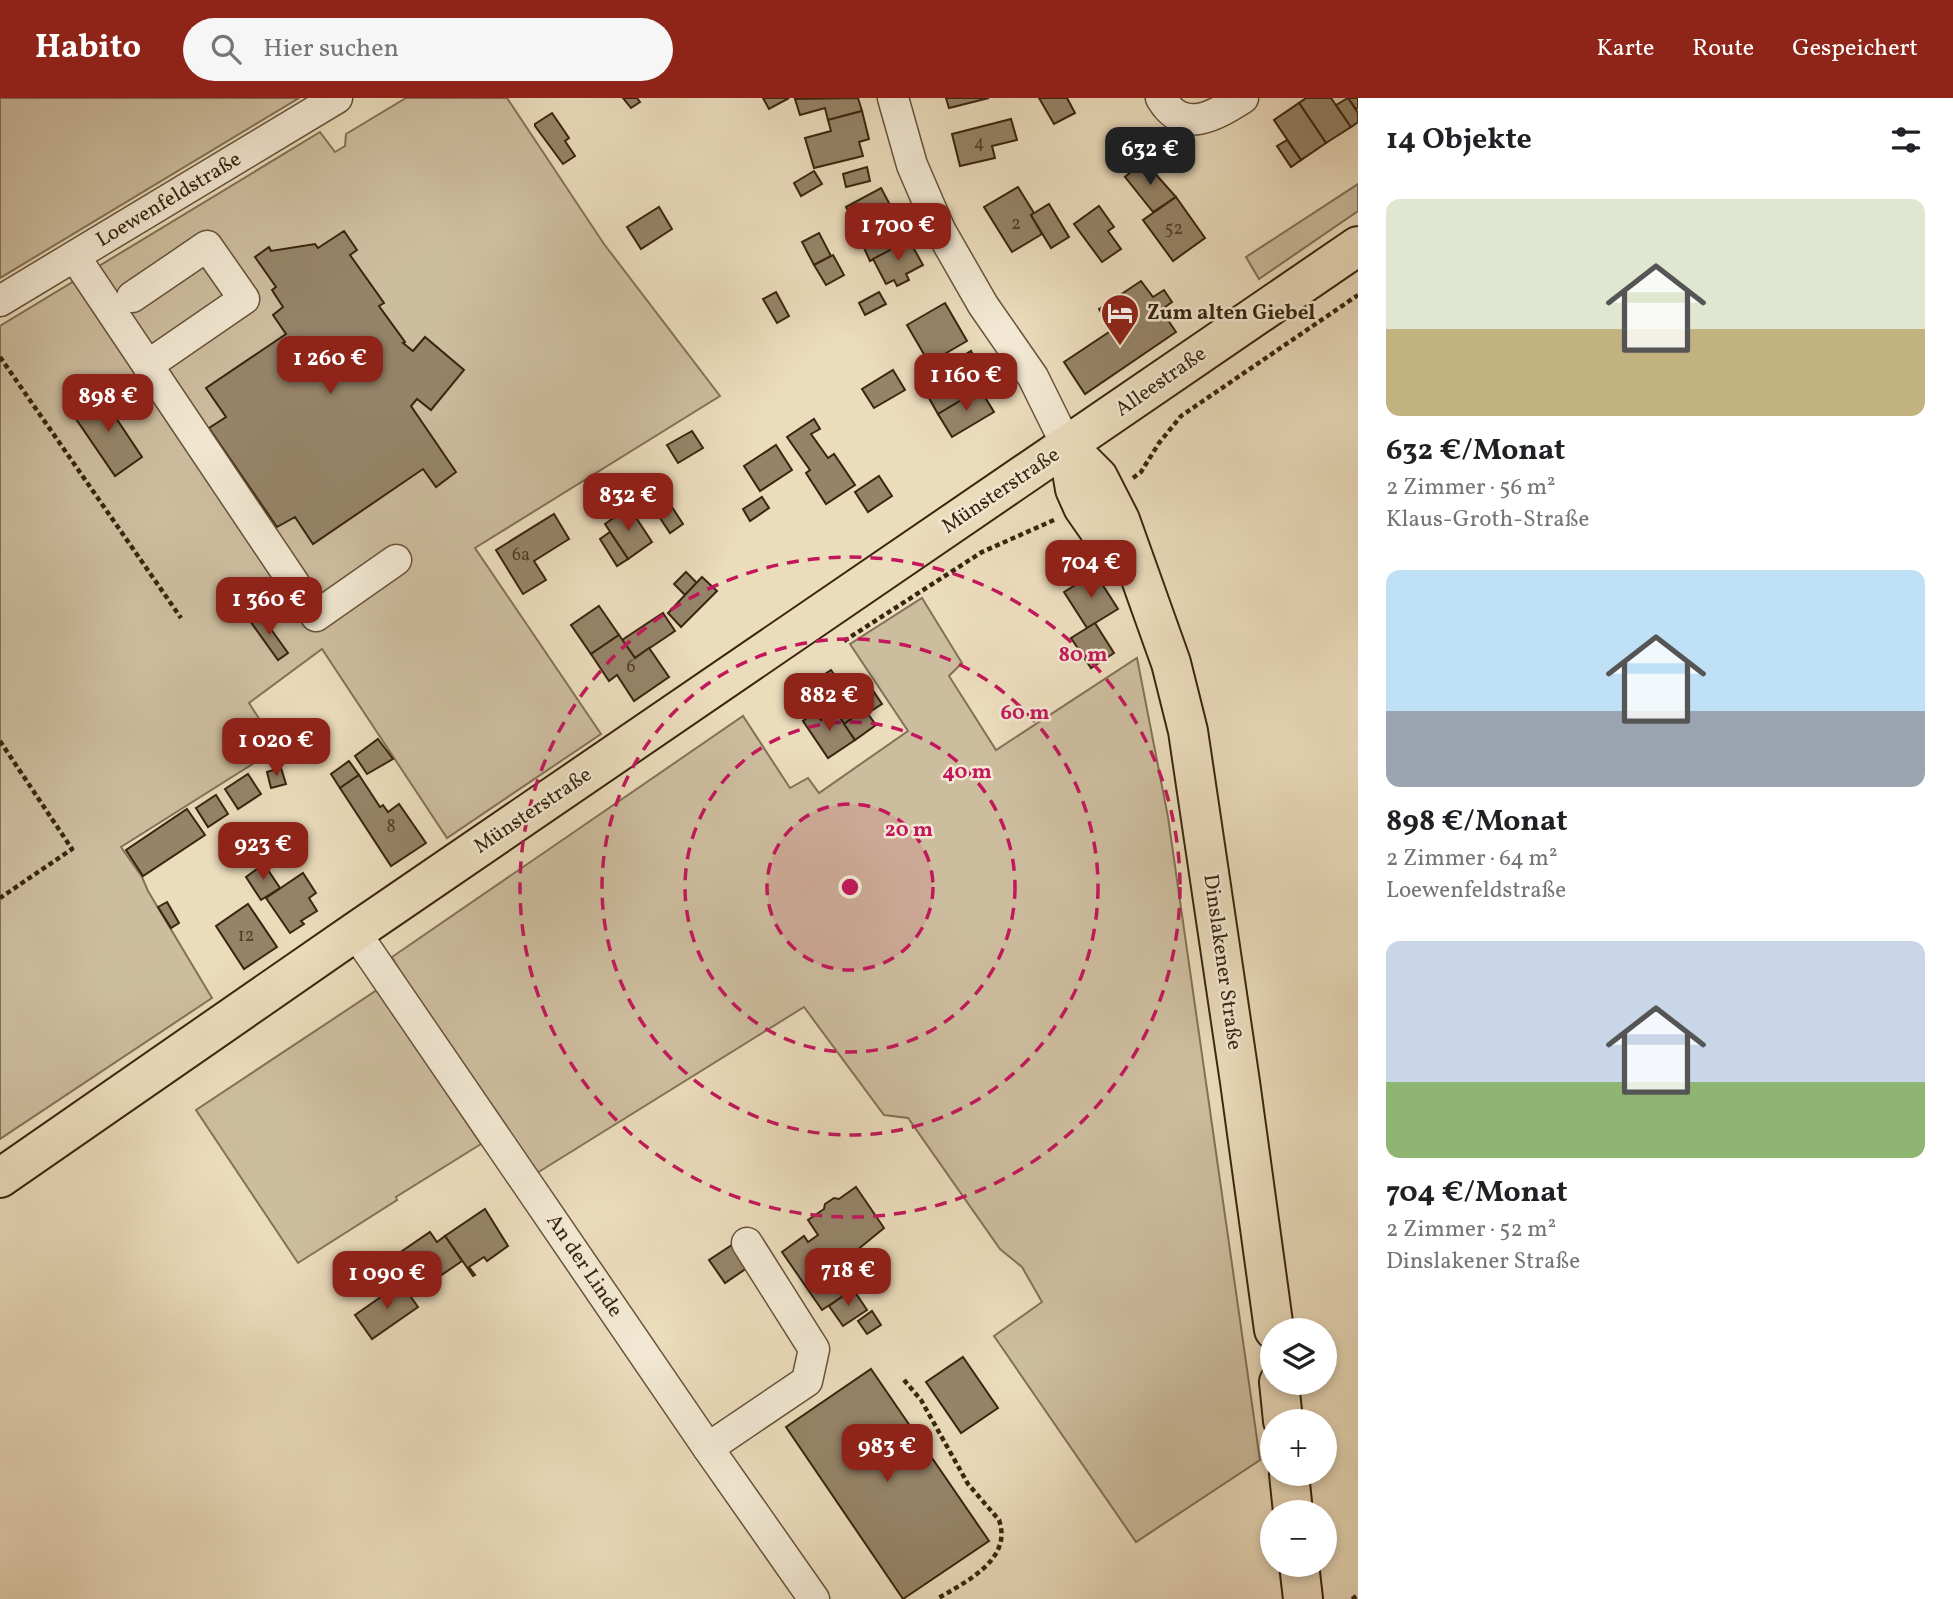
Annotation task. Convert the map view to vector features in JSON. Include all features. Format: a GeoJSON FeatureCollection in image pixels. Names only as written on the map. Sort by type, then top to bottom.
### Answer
{"type":"FeatureCollection","features":[{"type":"Feature","properties":{"kind":"main road","name":"Alleestraße"},"geometry":{"type":"LineString","coordinates":[[1068,446],[1358,246]]}},
{"type":"Feature","properties":{"kind":"main road","name":"Dinslakener Straße"},"geometry":{"type":"LineString","coordinates":[[1068,446],[1080,508],[1148,600],[1171,663],[1188,731],[1272,1318]]}},
{"type":"Feature","properties":{"kind":"main road","name":"Münsterstraße"},"geometry":{"type":"LineString","coordinates":[[0,1178],[355,932],[1068,446]]}},
{"type":"Feature","properties":{"kind":"main road"},"geometry":{"type":"LineString","coordinates":[[1300,1577],[1303,1599]]}},
{"type":"Feature","properties":{"kind":"street"},"geometry":{"type":"LineString","coordinates":[[893,98],[912,165],[940,230],[983,305],[1033,377],[1068,446]]}},
{"type":"Feature","properties":{"kind":"street"},"geometry":{"type":"LineString","coordinates":[[1161,98],[1167,108],[1177,115],[1203,120],[1243,98]]}},
{"type":"Feature","properties":{"kind":"street","name":"Loewenfeldstraße"},"geometry":{"type":"LineString","coordinates":[[0,301],[331,100]]}},
{"type":"Feature","properties":{"kind":"street"},"geometry":{"type":"LineString","coordinates":[[132,297],[207,246],[244,299],[148,365]]}},
{"type":"Feature","properties":{"kind":"street"},"geometry":{"type":"LineString","coordinates":[[75,257],[316,616],[396,560]]}},
{"type":"Feature","properties":{"kind":"street","name":"An der Linde"},"geometry":{"type":"LineString","coordinates":[[355,932],[814,1599]]}},
{"type":"Feature","properties":{"kind":"street"},"geometry":{"type":"LineString","coordinates":[[708,1448],[807,1381],[814,1349],[747,1243]]}},
{"type":"Feature","properties":{"kind":"path"},"geometry":{"type":"LineString","coordinates":[[1080,508],[1141,472],[1159,443],[1181,416],[1358,295]]}},
{"type":"Feature","properties":{"kind":"path"},"geometry":{"type":"LineString","coordinates":[[0,357],[181,618]]}},
{"type":"Feature","properties":{"kind":"path"},"geometry":{"type":"LineString","coordinates":[[0,741],[72,849],[0,898]]}},
{"type":"Feature","properties":{"kind":"path"},"geometry":{"type":"LineString","coordinates":[[904,1380],[921,1400],[968,1484],[999,1520],[1002,1528],[1002,1541],[994,1559],[964,1583],[937,1599]]}},
{"type":"Feature","properties":{"kind":"path"},"geometry":{"type":"LineString","coordinates":[[1352,1599],[1358,1595]]}},
{"type":"Feature","properties":{"kind":"shaded area"},"geometry":{"type":"Polygon","coordinates":[[[0,98],[299,98],[0,278],[0,98]]]}},
{"type":"Feature","properties":{"kind":"shaded area"},"geometry":{"type":"Polygon","coordinates":[[[406,98],[507,98],[604,244],[720,396],[475,548],[601,734],[447,838],[322,649],[249,703],[278,748],[121,847],[142,877],[212,998],[0,1139],[0,326],[320,132],[335,152],[345,146],[346,134],[406,98]]]}},
{"type":"Feature","properties":{"kind":"shaded area"},"geometry":{"type":"Polygon","coordinates":[[[1358,184],[1358,211],[1259,279],[1246,257],[1358,184]]]}},
{"type":"Feature","properties":{"kind":"shaded area"},"geometry":{"type":"Polygon","coordinates":[[[922,598],[962,663],[949,676],[996,750],[1137,658],[1168,817],[1260,1460],[1136,1542],[994,1336],[1042,1302],[1022,1267],[1000,1249],[908,1118],[884,1115],[804,1007],[537,1173],[406,982],[392,957],[743,716],[790,788],[808,778],[819,793],[908,731],[850,644],[922,598]]]}},
{"type":"Feature","properties":{"kind":"shaded area"},"geometry":{"type":"Polygon","coordinates":[[[377,990],[481,1144],[298,1263],[196,1110],[377,990]]]}},
{"type":"Feature","properties":{"kind":"building"},"geometry":{"type":"Polygon","coordinates":[[[623,98],[637,98],[640,102],[631,108],[623,98]]]}},
{"type":"Feature","properties":{"kind":"building"},"geometry":{"type":"Polygon","coordinates":[[[763,98],[789,98],[769,109],[763,98]]]}},
{"type":"Feature","properties":{"kind":"building"},"geometry":{"type":"Polygon","coordinates":[[[858,98],[862,111],[828,120],[825,108],[800,115],[795,99],[858,98]]]}},
{"type":"Feature","properties":{"kind":"building"},"geometry":{"type":"Polygon","coordinates":[[[946,98],[989,98],[949,108],[946,98]]]}},
{"type":"Feature","properties":{"kind":"building"},"geometry":{"type":"Polygon","coordinates":[[[1039,98],[1067,98],[1075,113],[1054,124],[1039,98]]]}},
{"type":"Feature","properties":{"kind":"building"},"geometry":{"type":"Polygon","coordinates":[[[1306,98],[1331,98],[1351,127],[1326,143],[1299,103],[1306,98]]]}},
{"type":"Feature","properties":{"kind":"building"},"geometry":{"type":"Polygon","coordinates":[[[1348,98],[1358,113],[1358,122],[1351,127],[1336,105],[1348,98]]]}},
{"type":"Feature","properties":{"kind":"building"},"geometry":{"type":"Polygon","coordinates":[[[1348,98],[1358,98],[1358,108],[1356,109],[1348,98]]]}},
{"type":"Feature","properties":{"kind":"building"},"geometry":{"type":"Polygon","coordinates":[[[1299,103],[1326,143],[1301,160],[1274,120],[1299,103]]]}},
{"type":"Feature","properties":{"kind":"building"},"geometry":{"type":"Polygon","coordinates":[[[862,111],[869,139],[859,142],[863,156],[814,168],[805,138],[831,131],[828,120],[862,111]]]}},
{"type":"Feature","properties":{"kind":"building"},"geometry":{"type":"Polygon","coordinates":[[[552,113],[569,138],[565,141],[575,156],[563,164],[535,126],[552,113]]]}},
{"type":"Feature","properties":{"kind":"building"},"geometry":{"type":"Polygon","coordinates":[[[1011,119],[1017,140],[992,146],[995,158],[960,166],[952,134],[1011,119]]]}},
{"type":"Feature","properties":{"kind":"building"},"geometry":{"type":"Polygon","coordinates":[[[1287,140],[1301,160],[1291,167],[1277,146],[1287,140]]]}},
{"type":"Feature","properties":{"kind":"building"},"geometry":{"type":"Polygon","coordinates":[[[1144,161],[1176,197],[1153,212],[1125,177],[1144,161]]]}},
{"type":"Feature","properties":{"kind":"building"},"geometry":{"type":"Polygon","coordinates":[[[867,167],[870,181],[846,187],[843,174],[867,167]]]}},
{"type":"Feature","properties":{"kind":"building"},"geometry":{"type":"Polygon","coordinates":[[[814,171],[822,184],[801,196],[794,183],[814,171]]]}},
{"type":"Feature","properties":{"kind":"building"},"geometry":{"type":"Polygon","coordinates":[[[1018,187],[1034,213],[1031,215],[1042,234],[1012,252],[984,207],[1018,187]]]}},
{"type":"Feature","properties":{"kind":"building"},"geometry":{"type":"Polygon","coordinates":[[[881,188],[897,218],[861,237],[846,207],[881,188]]]}},
{"type":"Feature","properties":{"kind":"building"},"geometry":{"type":"Polygon","coordinates":[[[1176,197],[1205,238],[1173,261],[1143,220],[1176,197]]]}},
{"type":"Feature","properties":{"kind":"building"},"geometry":{"type":"Polygon","coordinates":[[[1049,204],[1069,237],[1051,248],[1031,215],[1049,204]]]}},
{"type":"Feature","properties":{"kind":"building"},"geometry":{"type":"Polygon","coordinates":[[[1099,206],[1114,227],[1108,231],[1121,249],[1102,262],[1074,224],[1099,206]]]}},
{"type":"Feature","properties":{"kind":"building"},"geometry":{"type":"Polygon","coordinates":[[[659,207],[672,229],[641,249],[627,227],[659,207]]]}},
{"type":"Feature","properties":{"kind":"building"},"geometry":{"type":"Polygon","coordinates":[[[897,218],[909,240],[870,261],[864,248],[867,247],[861,237],[897,218]]]}},
{"type":"Feature","properties":{"kind":"building"},"geometry":{"type":"Polygon","coordinates":[[[344,231],[357,250],[350,255],[384,303],[379,306],[405,342],[403,343],[413,351],[425,337],[464,370],[431,410],[417,399],[411,406],[456,472],[436,487],[423,469],[313,544],[295,517],[277,527],[209,428],[226,417],[206,388],[286,334],[273,315],[283,307],[272,290],[276,287],[255,257],[269,247],[271,251],[315,244],[318,248],[344,231]]]}},
{"type":"Feature","properties":{"kind":"building"},"geometry":{"type":"Polygon","coordinates":[[[819,233],[831,256],[814,265],[802,242],[819,233]]]}},
{"type":"Feature","properties":{"kind":"building"},"geometry":{"type":"Polygon","coordinates":[[[909,240],[923,265],[906,274],[909,280],[897,286],[894,280],[886,284],[873,259],[909,240]]]}},
{"type":"Feature","properties":{"kind":"building"},"geometry":{"type":"Polygon","coordinates":[[[833,255],[844,275],[826,285],[814,265],[833,255]]]}},
{"type":"Feature","properties":{"kind":"building","name":"Zum alten Giebel"},"geometry":{"type":"Polygon","coordinates":[[[1141,281],[1153,297],[1164,290],[1172,302],[1161,310],[1176,332],[1085,394],[1064,362],[1112,330],[1099,309],[1141,281]]]}},
{"type":"Feature","properties":{"kind":"building"},"geometry":{"type":"Polygon","coordinates":[[[776,292],[789,316],[777,323],[763,299],[776,292]]]}},
{"type":"Feature","properties":{"kind":"building"},"geometry":{"type":"Polygon","coordinates":[[[879,292],[886,304],[865,315],[859,303],[879,292]]]}},
{"type":"Feature","properties":{"kind":"building"},"geometry":{"type":"Polygon","coordinates":[[[945,303],[967,341],[929,363],[907,325],[945,303]]]}},
{"type":"Feature","properties":{"kind":"building"},"geometry":{"type":"Polygon","coordinates":[[[971,351],[977,363],[959,374],[953,362],[971,351]]]}},
{"type":"Feature","properties":{"kind":"building"},"geometry":{"type":"Polygon","coordinates":[[[968,369],[980,389],[938,414],[925,391],[958,371],[959,374],[968,369]]]}},
{"type":"Feature","properties":{"kind":"building"},"geometry":{"type":"Polygon","coordinates":[[[893,370],[905,390],[874,408],[862,389],[893,370]]]}},
{"type":"Feature","properties":{"kind":"building"},"geometry":{"type":"Polygon","coordinates":[[[980,389],[994,412],[952,437],[938,414],[980,389]]]}},
{"type":"Feature","properties":{"kind":"building"},"geometry":{"type":"Polygon","coordinates":[[[112,395],[122,409],[114,415],[142,457],[115,476],[74,416],[102,397],[104,400],[112,395]]]}},
{"type":"Feature","properties":{"kind":"building"},"geometry":{"type":"Polygon","coordinates":[[[814,419],[820,429],[811,434],[828,458],[834,454],[855,485],[826,504],[806,473],[810,470],[787,437],[814,419]]]}},
{"type":"Feature","properties":{"kind":"building"},"geometry":{"type":"Polygon","coordinates":[[[692,431],[703,448],[678,463],[667,445],[692,431]]]}},
{"type":"Feature","properties":{"kind":"building"},"geometry":{"type":"Polygon","coordinates":[[[776,445],[792,470],[760,491],[744,466],[776,445]]]}},
{"type":"Feature","properties":{"kind":"building"},"geometry":{"type":"Polygon","coordinates":[[[879,476],[892,496],[868,512],[855,492],[879,476]]]}},
{"type":"Feature","properties":{"kind":"building"},"geometry":{"type":"Polygon","coordinates":[[[762,497],[769,508],[750,521],[743,509],[762,497]]]}},
{"type":"Feature","properties":{"kind":"building"},"geometry":{"type":"Polygon","coordinates":[[[670,504],[683,524],[670,533],[656,512],[670,504]]]}},
{"type":"Feature","properties":{"kind":"building"},"geometry":{"type":"Polygon","coordinates":[[[629,507],[652,542],[628,559],[605,524],[629,507]]]}},
{"type":"Feature","properties":{"kind":"building"},"geometry":{"type":"Polygon","coordinates":[[[554,514],[569,539],[534,561],[546,580],[523,594],[496,550],[554,514]]]}},
{"type":"Feature","properties":{"kind":"building"},"geometry":{"type":"Polygon","coordinates":[[[610,532],[628,559],[617,566],[600,539],[610,532]]]}},
{"type":"Feature","properties":{"kind":"building"},"geometry":{"type":"Polygon","coordinates":[[[686,572],[697,583],[685,595],[674,584],[686,572]]]}},
{"type":"Feature","properties":{"kind":"building"},"geometry":{"type":"Polygon","coordinates":[[[1095,573],[1118,609],[1087,628],[1064,592],[1095,573]]]}},
{"type":"Feature","properties":{"kind":"building"},"geometry":{"type":"Polygon","coordinates":[[[702,577],[717,591],[681,627],[668,613],[702,577]]]}},
{"type":"Feature","properties":{"kind":"building"},"geometry":{"type":"Polygon","coordinates":[[[599,606],[619,635],[591,654],[571,625],[599,606]]]}},
{"type":"Feature","properties":{"kind":"building"},"geometry":{"type":"Polygon","coordinates":[[[663,613],[675,631],[635,658],[622,640],[663,613]]]}},
{"type":"Feature","properties":{"kind":"building"},"geometry":{"type":"Polygon","coordinates":[[[260,614],[288,653],[278,660],[250,621],[260,614]]]}},
{"type":"Feature","properties":{"kind":"building"},"geometry":{"type":"Polygon","coordinates":[[[1095,623],[1114,653],[1091,668],[1071,638],[1095,623]]]}},
{"type":"Feature","properties":{"kind":"building"},"geometry":{"type":"Polygon","coordinates":[[[619,635],[635,658],[649,648],[669,677],[634,701],[617,675],[609,681],[591,654],[619,635]]]}},
{"type":"Feature","properties":{"kind":"building"},"geometry":{"type":"Polygon","coordinates":[[[831,670],[846,692],[865,679],[882,704],[862,717],[857,715],[844,724],[835,710],[821,720],[800,690],[831,670]]]}},
{"type":"Feature","properties":{"kind":"building"},"geometry":{"type":"Polygon","coordinates":[[[835,710],[855,740],[828,758],[803,721],[815,712],[821,720],[835,710]]]}},
{"type":"Feature","properties":{"kind":"building"},"geometry":{"type":"Polygon","coordinates":[[[868,714],[876,725],[855,740],[844,724],[857,715],[862,717],[868,714]]]}},
{"type":"Feature","properties":{"kind":"building"},"geometry":{"type":"Polygon","coordinates":[[[378,739],[393,759],[367,774],[355,756],[378,739]]]}},
{"type":"Feature","properties":{"kind":"building"},"geometry":{"type":"Polygon","coordinates":[[[349,761],[359,775],[340,788],[331,774],[349,761]]]}},
{"type":"Feature","properties":{"kind":"building"},"geometry":{"type":"Polygon","coordinates":[[[281,768],[286,784],[271,788],[267,772],[281,768]]]}},
{"type":"Feature","properties":{"kind":"building"},"geometry":{"type":"Polygon","coordinates":[[[248,774],[261,794],[238,809],[225,789],[248,774]]]}},
{"type":"Feature","properties":{"kind":"building"},"geometry":{"type":"Polygon","coordinates":[[[359,775],[380,807],[383,805],[388,812],[399,804],[426,843],[391,866],[340,788],[359,775]]]}},
{"type":"Feature","properties":{"kind":"building"},"geometry":{"type":"Polygon","coordinates":[[[216,795],[228,814],[208,827],[196,808],[216,795]]]}},
{"type":"Feature","properties":{"kind":"building"},"geometry":{"type":"Polygon","coordinates":[[[187,809],[205,835],[143,876],[126,850],[187,809]]]}},
{"type":"Feature","properties":{"kind":"building"},"geometry":{"type":"Polygon","coordinates":[[[264,864],[280,888],[261,900],[246,877],[264,864]]]}},
{"type":"Feature","properties":{"kind":"building"},"geometry":{"type":"Polygon","coordinates":[[[303,873],[316,893],[309,898],[317,911],[301,921],[304,924],[290,933],[266,898],[303,873]]]}},
{"type":"Feature","properties":{"kind":"building"},"geometry":{"type":"Polygon","coordinates":[[[167,902],[179,923],[171,928],[158,907],[167,902]]]}},
{"type":"Feature","properties":{"kind":"building"},"geometry":{"type":"Polygon","coordinates":[[[248,904],[277,947],[244,969],[216,926],[248,904]]]}},
{"type":"Feature","properties":{"kind":"building"},"geometry":{"type":"Polygon","coordinates":[[[856,1187],[884,1228],[856,1251],[852,1250],[824,1266],[845,1295],[822,1310],[782,1252],[804,1236],[808,1242],[818,1235],[808,1220],[824,1209],[825,1204],[834,1198],[839,1199],[856,1187]]]}},
{"type":"Feature","properties":{"kind":"building"},"geometry":{"type":"Polygon","coordinates":[[[485,1209],[508,1246],[487,1261],[484,1257],[469,1267],[475,1275],[473,1276],[445,1236],[485,1209]]]}},
{"type":"Feature","properties":{"kind":"building"},"geometry":{"type":"Polygon","coordinates":[[[430,1232],[437,1242],[445,1236],[462,1261],[411,1296],[386,1262],[430,1232]]]}},
{"type":"Feature","properties":{"kind":"building"},"geometry":{"type":"Polygon","coordinates":[[[732,1245],[747,1268],[725,1283],[709,1260],[732,1245]]]}},
{"type":"Feature","properties":{"kind":"building"},"geometry":{"type":"Polygon","coordinates":[[[401,1283],[418,1307],[372,1339],[355,1315],[401,1283]]]}},
{"type":"Feature","properties":{"kind":"building"},"geometry":{"type":"Polygon","coordinates":[[[853,1289],[867,1310],[843,1326],[829,1306],[853,1289]]]}},
{"type":"Feature","properties":{"kind":"building"},"geometry":{"type":"Polygon","coordinates":[[[872,1311],[881,1325],[867,1334],[858,1321],[872,1311]]]}},
{"type":"Feature","properties":{"kind":"building"},"geometry":{"type":"Polygon","coordinates":[[[963,1357],[998,1408],[961,1433],[926,1382],[963,1357]]]}},
{"type":"Feature","properties":{"kind":"building"},"geometry":{"type":"Polygon","coordinates":[[[871,1369],[989,1541],[903,1599],[786,1427],[871,1369]]]}},
{"type":"Feature","properties":{"kind":"place","name":"Zum alten Giebel"},"geometry":{"type":"Point","coordinates":[1120,347]}}]}
